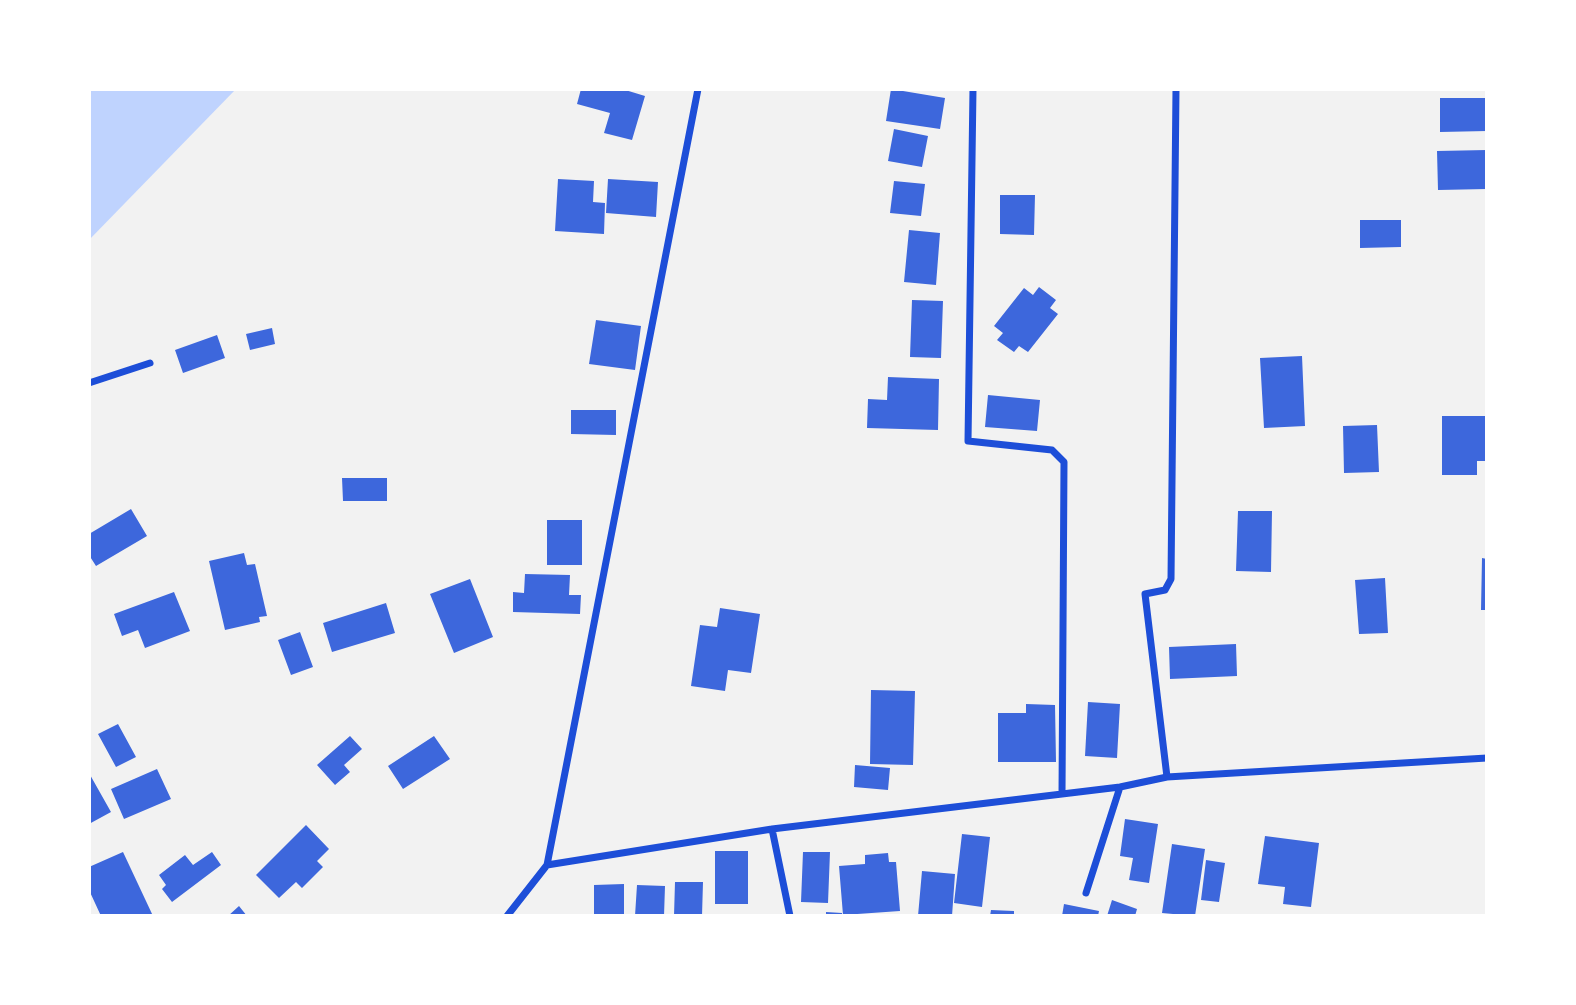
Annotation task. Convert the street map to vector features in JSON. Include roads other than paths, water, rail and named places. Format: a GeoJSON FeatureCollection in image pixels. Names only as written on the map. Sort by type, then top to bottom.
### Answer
{"type":"FeatureCollection","features":[{"type":"Feature","properties":{"kind":"street"},"geometry":{"type":"LineString","coordinates":[[507,916],[547,865],[698,89]]}},
{"type":"Feature","properties":{"kind":"street"},"geometry":{"type":"LineString","coordinates":[[973,89],[968,440],[1052,450],[1064,462],[1062,794]]}},
{"type":"Feature","properties":{"kind":"street"},"geometry":{"type":"LineString","coordinates":[[1167,777],[1144,594],[1165,590],[1171,579],[1177,89]]}},
{"type":"Feature","properties":{"kind":"street"},"geometry":{"type":"LineString","coordinates":[[89,383],[150,363]]}},
{"type":"Feature","properties":{"kind":"street"},"geometry":{"type":"LineString","coordinates":[[547,865],[772,829],[1120,787],[1167,777],[1487,758]]}},
{"type":"Feature","properties":{"kind":"street"},"geometry":{"type":"LineString","coordinates":[[1086,893],[1120,787]]}},
{"type":"Feature","properties":{"kind":"street"},"geometry":{"type":"LineString","coordinates":[[772,829],[790,916]]}},
{"type":"Feature","properties":{"kind":"water"},"geometry":{"type":"Polygon","coordinates":[[[89,89],[236,89],[89,240],[89,89]]]}}]}
